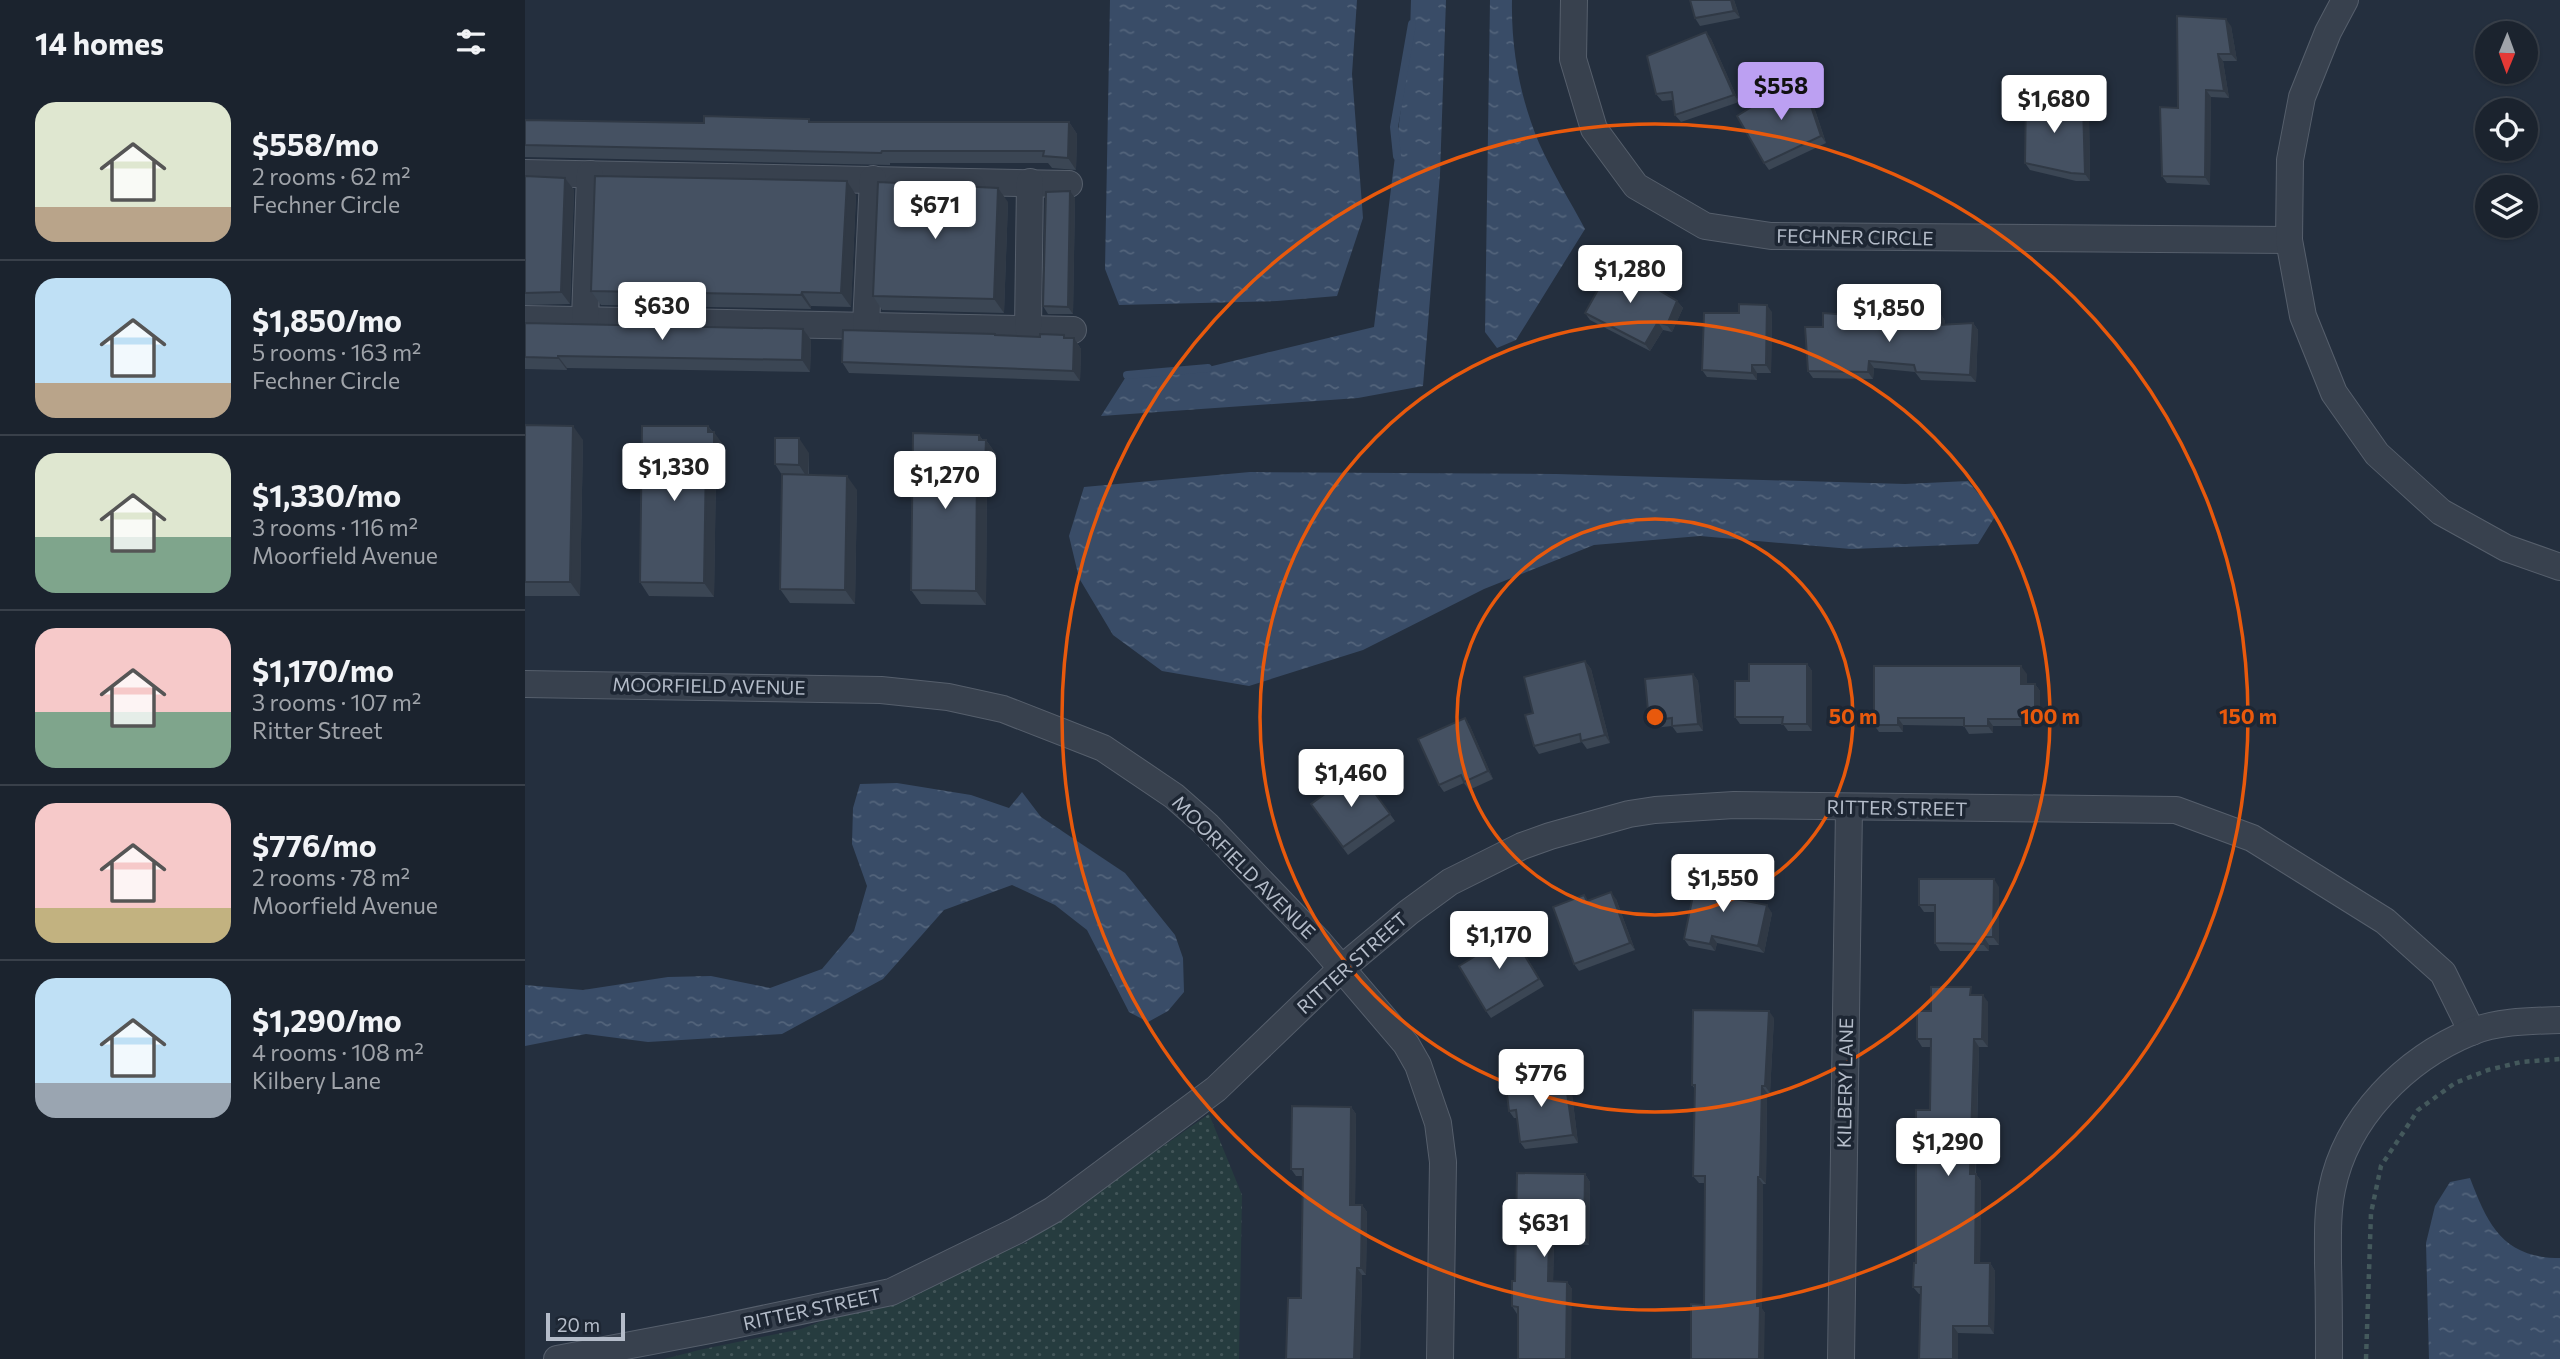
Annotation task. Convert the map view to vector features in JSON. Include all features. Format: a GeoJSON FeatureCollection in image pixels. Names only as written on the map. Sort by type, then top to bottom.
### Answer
{"type":"FeatureCollection","features":[{"type":"Feature","properties":{"kind":"street","name":"FECHNER CIRCLE"},"geometry":{"type":"LineString","coordinates":[[1574,0],[1573,59],[1594,129],[1636,186],[1705,226],[1770,236],[2289,240]]}},
{"type":"Feature","properties":{"kind":"street"},"geometry":{"type":"LineString","coordinates":[[2345,0],[2328,32],[2302,97],[2290,160],[2289,240],[2303,316],[2334,393],[2377,454],[2441,512],[2506,548],[2560,567]]}},
{"type":"Feature","properties":{"kind":"street"},"geometry":{"type":"LineString","coordinates":[[525,173],[1069,184]]}},
{"type":"Feature","properties":{"kind":"street"},"geometry":{"type":"LineString","coordinates":[[585,320],[590,174]]}},
{"type":"Feature","properties":{"kind":"street"},"geometry":{"type":"LineString","coordinates":[[866,325],[873,179]]}},
{"type":"Feature","properties":{"kind":"street"},"geometry":{"type":"LineString","coordinates":[[1028,328],[1030,182]]}},
{"type":"Feature","properties":{"kind":"street"},"geometry":{"type":"LineString","coordinates":[[525,318],[1073,330]]}},
{"type":"Feature","properties":{"kind":"street","name":"MOORFIELD AVENUE"},"geometry":{"type":"LineString","coordinates":[[525,684],[903,691],[948,697],[1014,713],[1103,748],[1174,796],[1207,825],[1342,968],[1406,1044],[1422,1073],[1438,1123],[1443,1162],[1440,1359]]}},
{"type":"Feature","properties":{"kind":"street","name":"RITTER STREET"},"geometry":{"type":"LineString","coordinates":[[557,1359],[891,1292],[1016,1231],[1053,1210],[1216,1089],[1342,968],[1409,912],[1450,883],[1522,846],[1550,835],[1655,810],[1734,805],[2176,810],[2252,838],[2385,921],[2443,973],[2472,1032]]}},
{"type":"Feature","properties":{"kind":"street","name":"KILBERY LANE"},"geometry":{"type":"LineString","coordinates":[[1841,1359],[1849,808]]}},
{"type":"Feature","properties":{"kind":"street"},"geometry":{"type":"LineString","coordinates":[[2329,1359],[2328,1216],[2332,1187],[2349,1141],[2374,1101],[2413,1064],[2472,1032],[2513,1023],[2560,1020]]}},
{"type":"Feature","properties":{"kind":"path"},"geometry":{"type":"LineString","coordinates":[[2366,1359],[2371,1213],[2381,1166],[2418,1110],[2455,1083],[2488,1070],[2521,1062],[2560,1059]]}},
{"type":"Feature","properties":{"kind":"green space"},"geometry":{"type":"Polygon","coordinates":[[[1209,1114],[1242,1195],[1239,1359],[664,1359],[801,1329],[1025,1243],[1209,1114]]]}},
{"type":"Feature","properties":{"kind":"water"},"geometry":{"type":"Polygon","coordinates":[[[1110,0],[1357,0],[1352,74],[1363,218],[1337,296],[1277,301],[1119,305],[1105,269],[1110,0]]]}},
{"type":"Feature","properties":{"kind":"water"},"geometry":{"type":"Polygon","coordinates":[[[1411,0],[1446,0],[1440,174],[1423,386],[1358,398],[1101,416],[1127,375],[1200,369],[1374,327],[1410,34],[1411,0]]]}},
{"type":"Feature","properties":{"kind":"water"},"geometry":{"type":"Polygon","coordinates":[[[1490,0],[1512,0],[1515,55],[1532,126],[1544,154],[1585,229],[1516,340],[1497,348],[1485,332],[1490,0]]]}},
{"type":"Feature","properties":{"kind":"water"},"geometry":{"type":"Polygon","coordinates":[[[1250,472],[1556,474],[1905,484],[1968,481],[1996,515],[1978,544],[1851,549],[1700,536],[1594,545],[1484,589],[1363,650],[1249,686],[1162,671],[1113,635],[1079,578],[1069,536],[1084,487],[1250,472]]]}},
{"type":"Feature","properties":{"kind":"water"},"geometry":{"type":"Polygon","coordinates":[[[897,783],[971,795],[1009,808],[1022,792],[1041,817],[1125,873],[1175,935],[1183,958],[1184,992],[1168,1011],[1148,1022],[1129,1012],[1087,930],[1055,905],[1012,885],[944,910],[883,979],[782,1034],[648,1042],[586,1034],[525,1046],[525,985],[583,990],[668,977],[711,976],[770,988],[822,969],[854,931],[867,886],[852,844],[853,808],[860,784],[897,783]]]}},
{"type":"Feature","properties":{"kind":"water"},"geometry":{"type":"Polygon","coordinates":[[[2470,1178],[2491,1224],[2500,1236],[2524,1252],[2560,1258],[2560,1359],[2429,1359],[2426,1243],[2435,1206],[2450,1182],[2470,1178]]]}},
{"type":"Feature","properties":{"kind":"building"},"geometry":{"type":"Polygon","coordinates":[[[1690,0],[1731,0],[1734,11],[1695,18],[1690,0]]]}},
{"type":"Feature","properties":{"kind":"building"},"geometry":{"type":"Polygon","coordinates":[[[2177,16],[2226,19],[2231,54],[2218,54],[2224,91],[2206,90],[2205,177],[2162,176],[2160,107],[2178,108],[2177,16]]]}},
{"type":"Feature","properties":{"kind":"building"},"geometry":{"type":"Polygon","coordinates":[[[1706,32],[1734,95],[1675,115],[1672,92],[1656,94],[1647,56],[1706,32]]]}},
{"type":"Feature","properties":{"kind":"building"},"geometry":{"type":"Polygon","coordinates":[[[1801,76],[1821,136],[1764,163],[1737,116],[1801,76]]]}},
{"type":"Feature","properties":{"kind":"building"},"geometry":{"type":"Polygon","coordinates":[[[2026,92],[2048,92],[2048,107],[2083,105],[2085,174],[2025,163],[2026,92]]]}},
{"type":"Feature","properties":{"kind":"building"},"geometry":{"type":"Polygon","coordinates":[[[704,116],[809,119],[809,122],[1069,122],[1068,158],[1043,156],[1044,151],[881,153],[525,145],[525,120],[704,123],[704,116]]]}},
{"type":"Feature","properties":{"kind":"building"},"geometry":{"type":"Polygon","coordinates":[[[525,176],[565,178],[561,292],[525,293],[525,176]]]}},
{"type":"Feature","properties":{"kind":"building"},"geometry":{"type":"Polygon","coordinates":[[[595,176],[847,181],[841,293],[802,292],[801,295],[591,291],[595,176]]]}},
{"type":"Feature","properties":{"kind":"building"},"geometry":{"type":"Polygon","coordinates":[[[878,182],[998,188],[994,299],[873,296],[878,182]]]}},
{"type":"Feature","properties":{"kind":"building"},"geometry":{"type":"Polygon","coordinates":[[[1070,191],[1068,307],[1043,306],[1046,192],[1070,191]]]}},
{"type":"Feature","properties":{"kind":"building"},"geometry":{"type":"Polygon","coordinates":[[[1613,263],[1677,301],[1667,325],[1658,322],[1645,344],[1585,313],[1613,263]]]}},
{"type":"Feature","properties":{"kind":"building"},"geometry":{"type":"Polygon","coordinates":[[[1739,304],[1767,305],[1766,365],[1752,365],[1752,373],[1702,370],[1704,313],[1739,313],[1739,304]]]}},
{"type":"Feature","properties":{"kind":"building"},"geometry":{"type":"Polygon","coordinates":[[[1823,313],[1899,319],[1899,314],[1940,313],[1939,325],[1973,323],[1970,375],[1916,372],[1914,365],[1869,361],[1868,372],[1808,371],[1805,327],[1823,327],[1823,313]]]}},
{"type":"Feature","properties":{"kind":"building"},"geometry":{"type":"Polygon","coordinates":[[[525,323],[803,329],[802,360],[525,357],[525,323]]]}},
{"type":"Feature","properties":{"kind":"building"},"geometry":{"type":"Polygon","coordinates":[[[843,330],[1040,337],[1040,334],[1064,335],[1064,338],[1074,338],[1073,371],[842,362],[843,330]]]}},
{"type":"Feature","properties":{"kind":"building"},"geometry":{"type":"Polygon","coordinates":[[[525,425],[573,426],[570,582],[525,582],[525,425]]]}},
{"type":"Feature","properties":{"kind":"building"},"geometry":{"type":"Polygon","coordinates":[[[642,426],[708,426],[708,432],[714,432],[714,458],[706,458],[704,583],[640,582],[642,426]]]}},
{"type":"Feature","properties":{"kind":"building"},"geometry":{"type":"Polygon","coordinates":[[[913,433],[979,435],[979,440],[986,440],[985,466],[977,466],[976,591],[911,590],[913,433]]]}},
{"type":"Feature","properties":{"kind":"building"},"geometry":{"type":"Polygon","coordinates":[[[775,438],[799,438],[799,465],[775,464],[775,438]]]}},
{"type":"Feature","properties":{"kind":"building"},"geometry":{"type":"Polygon","coordinates":[[[782,474],[847,476],[845,590],[780,589],[782,474]]]}},
{"type":"Feature","properties":{"kind":"building"},"geometry":{"type":"Polygon","coordinates":[[[1585,661],[1605,735],[1581,741],[1580,734],[1534,746],[1525,715],[1533,713],[1524,677],[1585,661]]]}},
{"type":"Feature","properties":{"kind":"building"},"geometry":{"type":"Polygon","coordinates":[[[1749,664],[1807,664],[1807,724],[1782,724],[1783,717],[1735,717],[1735,681],[1749,681],[1749,664]]]}},
{"type":"Feature","properties":{"kind":"building"},"geometry":{"type":"Polygon","coordinates":[[[1874,666],[2021,666],[2021,684],[2035,684],[2035,719],[1988,719],[1988,726],[1964,726],[1964,718],[1898,718],[1898,725],[1874,725],[1874,666]]]}},
{"type":"Feature","properties":{"kind":"building"},"geometry":{"type":"Polygon","coordinates":[[[1693,674],[1698,724],[1672,726],[1672,718],[1649,721],[1645,679],[1693,674]]]}},
{"type":"Feature","properties":{"kind":"building"},"geometry":{"type":"Polygon","coordinates":[[[1465,718],[1488,771],[1464,782],[1461,775],[1439,785],[1418,739],[1465,718]]]}},
{"type":"Feature","properties":{"kind":"building"},"geometry":{"type":"Polygon","coordinates":[[[1358,770],[1390,814],[1343,847],[1311,804],[1358,770]]]}},
{"type":"Feature","properties":{"kind":"building"},"geometry":{"type":"Polygon","coordinates":[[[1697,876],[1738,884],[1735,899],[1767,905],[1758,946],[1712,936],[1710,944],[1684,939],[1697,876]]]}},
{"type":"Feature","properties":{"kind":"building"},"geometry":{"type":"Polygon","coordinates":[[[1919,879],[1994,879],[1993,937],[1984,937],[1983,944],[1935,943],[1935,905],[1919,905],[1919,879]]]}},
{"type":"Feature","properties":{"kind":"building"},"geometry":{"type":"Polygon","coordinates":[[[1611,892],[1630,943],[1574,964],[1553,907],[1584,895],[1587,901],[1611,892]]]}},
{"type":"Feature","properties":{"kind":"building"},"geometry":{"type":"Polygon","coordinates":[[[1508,928],[1539,979],[1486,1011],[1459,966],[1490,947],[1486,941],[1508,928]]]}},
{"type":"Feature","properties":{"kind":"building"},"geometry":{"type":"Polygon","coordinates":[[[1931,987],[1971,987],[1970,995],[1983,995],[1982,1039],[1974,1039],[1970,1174],[1976,1174],[1975,1263],[1990,1263],[1989,1326],[1953,1326],[1953,1359],[1919,1359],[1921,1287],[1913,1287],[1916,1263],[1916,1110],[1930,1110],[1931,1039],[1917,1039],[1917,1011],[1931,1011],[1931,987]]]}},
{"type":"Feature","properties":{"kind":"building"},"geometry":{"type":"Polygon","coordinates":[[[1693,1010],[1769,1011],[1758,1177],[1759,1359],[1691,1359],[1691,1304],[1704,1305],[1705,1176],[1693,1176],[1693,1010]]]}},
{"type":"Feature","properties":{"kind":"building"},"geometry":{"type":"Polygon","coordinates":[[[1565,1078],[1573,1135],[1520,1142],[1516,1110],[1509,1111],[1506,1086],[1565,1078]]]}},
{"type":"Feature","properties":{"kind":"building"},"geometry":{"type":"Polygon","coordinates":[[[1292,1106],[1351,1107],[1350,1205],[1362,1205],[1361,1268],[1357,1268],[1354,1359],[1286,1359],[1288,1298],[1301,1298],[1303,1169],[1291,1169],[1292,1106]]]}},
{"type":"Feature","properties":{"kind":"building"},"geometry":{"type":"Polygon","coordinates":[[[1517,1173],[1585,1174],[1584,1238],[1549,1237],[1548,1281],[1567,1282],[1566,1359],[1518,1359],[1518,1307],[1512,1306],[1517,1173]]]}},
{"type":"Feature","properties":{"kind":"waterway"},"geometry":{"type":"LineString","coordinates":[[1397,156],[1394,127],[1412,24]]}},
{"type":"Feature","properties":{"kind":"waterway"},"geometry":{"type":"LineString","coordinates":[[1127,375],[1208,368]]}}]}
